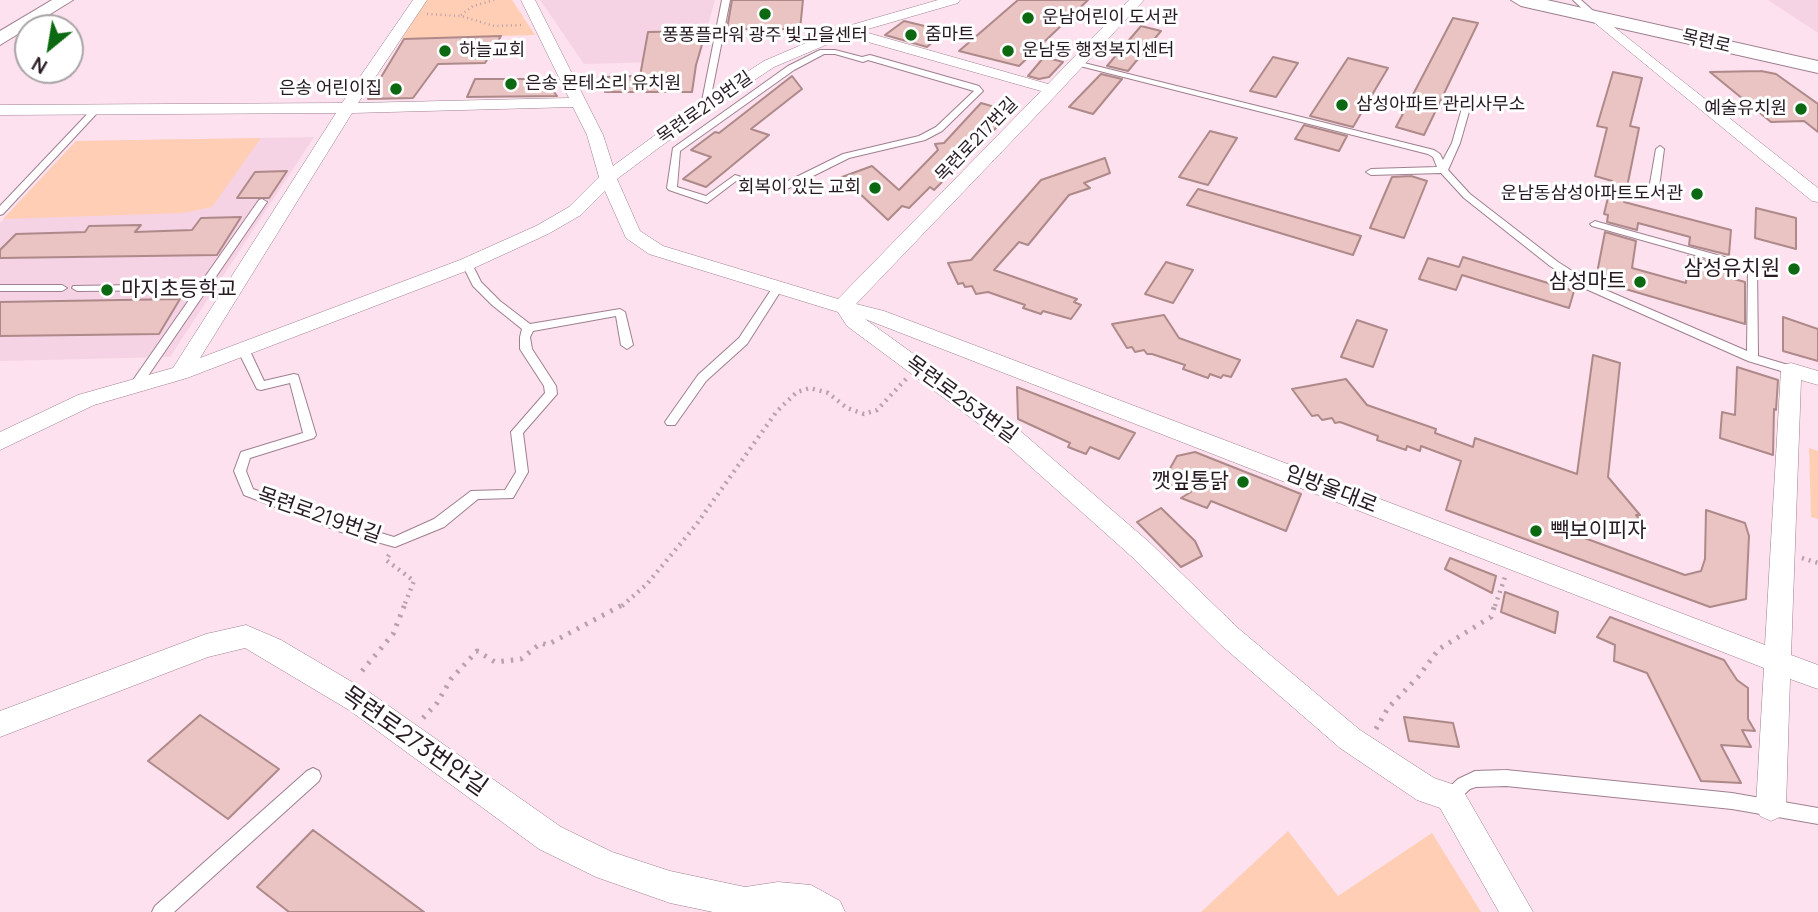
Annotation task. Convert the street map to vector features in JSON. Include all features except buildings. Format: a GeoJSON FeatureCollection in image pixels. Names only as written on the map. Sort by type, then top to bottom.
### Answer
{"type":"FeatureCollection","features":[{"type":"Feature","properties":{"kind":"main road","name":"목련로"},"geometry":{"type":"LineString","coordinates":[[1521,0],[1818,67]]}},
{"type":"Feature","properties":{"kind":"street"},"geometry":{"type":"LineString","coordinates":[[0,39],[64,0]]}},
{"type":"Feature","properties":{"kind":"street"},"geometry":{"type":"LineString","coordinates":[[528,0],[595,135],[608,178],[632,234],[656,250],[777,289],[843,306]]}},
{"type":"Feature","properties":{"kind":"street","name":"목련로219번길"},"geometry":{"type":"LineString","coordinates":[[0,442],[86,400],[180,373],[467,264],[542,230],[575,211],[608,178],[745,78],[786,56],[846,31],[953,0]]}},
{"type":"Feature","properties":{"kind":"street","name":"목련로217번길"},"geometry":{"type":"LineString","coordinates":[[843,306],[1137,0]]}},
{"type":"Feature","properties":{"kind":"street"},"geometry":{"type":"LineString","coordinates":[[180,373],[347,108],[419,6]]}},
{"type":"Feature","properties":{"kind":"street"},"geometry":{"type":"LineString","coordinates":[[1595,16],[1818,197]]}},
{"type":"Feature","properties":{"kind":"street"},"geometry":{"type":"LineString","coordinates":[[846,31],[1053,90]]}},
{"type":"Feature","properties":{"kind":"street"},"geometry":{"type":"LineString","coordinates":[[0,110],[347,108],[579,102]]}},
{"type":"Feature","properties":{"kind":"street","name":"목련로253번길"},"geometry":{"type":"LineString","coordinates":[[843,306],[854,321],[1010,435],[1140,549],[1230,637],[1350,739],[1427,790],[1450,797]]}},
{"type":"Feature","properties":{"kind":"street","name":"임방울대로"},"geometry":{"type":"LineString","coordinates":[[843,306],[950,344],[1818,677]]}},
{"type":"Feature","properties":{"kind":"street"},"geometry":{"type":"LineString","coordinates":[[1771,806],[1791,370],[1818,378]]}},
{"type":"Feature","properties":{"kind":"street","name":"목련로273번안길"},"geometry":{"type":"LineString","coordinates":[[0,724],[206,646],[246,636],[272,648],[359,701],[550,838],[607,866],[742,907],[778,898],[811,901],[829,912]]}},
{"type":"Feature","properties":{"kind":"street"},"geometry":{"type":"LineString","coordinates":[[1450,797],[1517,912]]}},
{"type":"Feature","properties":{"kind":"lane"},"geometry":{"type":"LineString","coordinates":[[705,106],[726,0]]}},
{"type":"Feature","properties":{"kind":"lane","name":"목련로"},"geometry":{"type":"LineString","coordinates":[[1577,0],[1595,16]]}},
{"type":"Feature","properties":{"kind":"lane"},"geometry":{"type":"LineString","coordinates":[[745,78],[767,84],[813,56],[823,52],[835,52],[863,60],[867,57],[979,91],[939,129],[922,138],[846,156],[782,188],[766,188],[735,178],[707,200],[672,188],[676,150],[767,84]]}},
{"type":"Feature","properties":{"kind":"lane"},"geometry":{"type":"LineString","coordinates":[[1079,63],[1431,152],[1437,156],[1443,170],[1467,196],[1580,281],[1623,303],[1752,358],[1791,370]]}},
{"type":"Feature","properties":{"kind":"lane"},"geometry":{"type":"LineString","coordinates":[[1443,170],[1456,143],[1468,101]]}},
{"type":"Feature","properties":{"kind":"lane"},"geometry":{"type":"LineString","coordinates":[[0,212],[96,110]]}},
{"type":"Feature","properties":{"kind":"lane"},"geometry":{"type":"LineString","coordinates":[[1653,195],[1660,149]]}},
{"type":"Feature","properties":{"kind":"lane"},"geometry":{"type":"LineString","coordinates":[[1371,172],[1443,170]]}},
{"type":"Feature","properties":{"kind":"lane"},"geometry":{"type":"LineString","coordinates":[[135,386],[262,202]]}},
{"type":"Feature","properties":{"kind":"lane"},"geometry":{"type":"LineString","coordinates":[[1595,223],[1753,268],[1752,358]]}},
{"type":"Feature","properties":{"kind":"lane"},"geometry":{"type":"LineString","coordinates":[[467,264],[477,284],[528,328],[620,312],[626,345]]}},
{"type":"Feature","properties":{"kind":"lane"},"geometry":{"type":"LineString","coordinates":[[77,288],[203,287]]}},
{"type":"Feature","properties":{"kind":"lane"},"geometry":{"type":"LineString","coordinates":[[0,288],[62,288]]}},
{"type":"Feature","properties":{"kind":"lane"},"geometry":{"type":"LineString","coordinates":[[671,422],[707,372],[743,341],[777,289]]}},
{"type":"Feature","properties":{"kind":"lane","name":"목련로219번길"},"geometry":{"type":"LineString","coordinates":[[243,349],[261,386],[294,379],[310,435],[245,455],[240,471],[248,492],[346,528],[395,542],[439,523],[475,494],[509,495],[522,472],[517,432],[551,394],[550,386],[526,349],[525,337],[528,328]]}},
{"type":"Feature","properties":{"kind":"lane"},"geometry":{"type":"LineString","coordinates":[[161,912],[313,776]]}},
{"type":"Feature","properties":{"kind":"lane"},"geometry":{"type":"LineString","coordinates":[[1450,797],[1464,784],[1475,779],[1506,778],[1771,806],[1818,816]]}},
{"type":"Feature","properties":{"kind":"path"},"geometry":{"type":"LineString","coordinates":[[461,16],[473,6],[494,0]]}},
{"type":"Feature","properties":{"kind":"path"},"geometry":{"type":"LineString","coordinates":[[419,6],[446,17],[461,16],[494,26],[509,27],[529,23]]}},
{"type":"Feature","properties":{"kind":"path"},"geometry":{"type":"LineString","coordinates":[[424,718],[437,704],[451,679],[477,651],[495,662],[521,659],[541,643],[547,645],[622,607],[639,592],[696,525],[777,411],[797,392],[810,388],[828,393],[847,408],[864,414],[877,410],[916,368]]}},
{"type":"Feature","properties":{"kind":"path"},"geometry":{"type":"LineString","coordinates":[[362,671],[393,634],[414,582],[386,560],[395,542]]}},
{"type":"Feature","properties":{"kind":"path"},"geometry":{"type":"LineString","coordinates":[[1364,747],[1388,708],[1418,677],[1439,649],[1491,617],[1510,559]]}},
{"type":"Feature","properties":{"kind":"shaded area"},"geometry":{"type":"Polygon","coordinates":[[[426,0],[512,0],[535,35],[402,39],[426,0]]]}},
{"type":"Feature","properties":{"kind":"shaded area"},"geometry":{"type":"Polygon","coordinates":[[[540,0],[715,0],[698,61],[584,64],[540,0]]]}},
{"type":"Feature","properties":{"kind":"shaded area"},"geometry":{"type":"Polygon","coordinates":[[[1768,0],[1818,0],[1818,33],[1815,31],[1768,0]]]}},
{"type":"Feature","properties":{"kind":"shaded area","name":"마지초등학교"},"geometry":{"type":"Polygon","coordinates":[[[314,137],[170,357],[0,361],[0,223],[76,141],[314,137]]]}},
{"type":"Feature","properties":{"kind":"shaded area"},"geometry":{"type":"Polygon","coordinates":[[[261,138],[212,207],[183,213],[3,219],[76,141],[261,138]]]}},
{"type":"Feature","properties":{"kind":"shaded area"},"geometry":{"type":"Polygon","coordinates":[[[1809,448],[1818,451],[1818,519],[1811,517],[1809,448]]]}},
{"type":"Feature","properties":{"kind":"shaded area"},"geometry":{"type":"Polygon","coordinates":[[[1288,831],[1338,896],[1432,833],[1481,912],[1201,912],[1288,831]]]}},
{"type":"Feature","properties":{"kind":"place","name":"퐁퐁플라워 광주 빛고을센터"},"geometry":{"type":"Point","coordinates":[765,14]}},
{"type":"Feature","properties":{"kind":"place","name":"운남어린이 도서관"},"geometry":{"type":"Point","coordinates":[1028,18]}},
{"type":"Feature","properties":{"kind":"place","name":"줌마트"},"geometry":{"type":"Point","coordinates":[911,35]}},
{"type":"Feature","properties":{"kind":"place","name":"하늘교회"},"geometry":{"type":"Point","coordinates":[445,51]}},
{"type":"Feature","properties":{"kind":"place","name":"운남동 행정복지센터"},"geometry":{"type":"Point","coordinates":[1008,51]}},
{"type":"Feature","properties":{"kind":"place","name":"은송 몬테소리 유치원"},"geometry":{"type":"Point","coordinates":[511,84]}},
{"type":"Feature","properties":{"kind":"place","name":"은송 어린이집"},"geometry":{"type":"Point","coordinates":[396,89]}},
{"type":"Feature","properties":{"kind":"place","name":"삼성아파트 관리사무소"},"geometry":{"type":"Point","coordinates":[1342,105]}},
{"type":"Feature","properties":{"kind":"place","name":"예술유치원"},"geometry":{"type":"Point","coordinates":[1801,109]}},
{"type":"Feature","properties":{"kind":"place","name":"회복이 있는 교회"},"geometry":{"type":"Point","coordinates":[875,188]}},
{"type":"Feature","properties":{"kind":"place","name":"운남동삼성아파트도서관"},"geometry":{"type":"Point","coordinates":[1697,194]}},
{"type":"Feature","properties":{"kind":"place","name":"삼성유치원"},"geometry":{"type":"Point","coordinates":[1794,269]}},
{"type":"Feature","properties":{"kind":"place","name":"삼성마트"},"geometry":{"type":"Point","coordinates":[1640,282]}},
{"type":"Feature","properties":{"kind":"place","name":"마지초등학교"},"geometry":{"type":"Point","coordinates":[107,290]}},
{"type":"Feature","properties":{"kind":"place","name":"깻잎통닭"},"geometry":{"type":"Point","coordinates":[1243,482]}},
{"type":"Feature","properties":{"kind":"place","name":"빽보이피자"},"geometry":{"type":"Point","coordinates":[1536,531]}}]}
